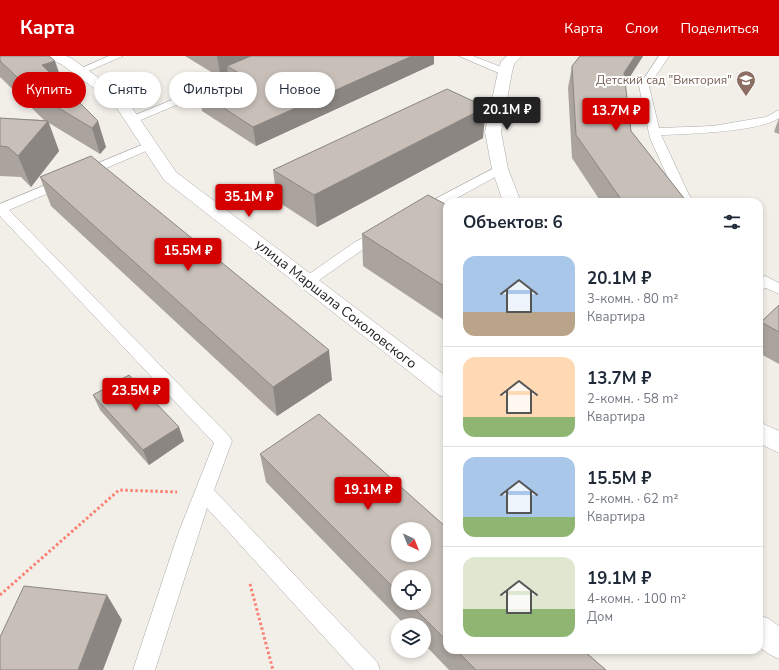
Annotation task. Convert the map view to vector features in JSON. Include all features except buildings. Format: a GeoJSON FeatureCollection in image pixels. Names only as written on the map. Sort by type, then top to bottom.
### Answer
{"type":"FeatureCollection","features":[{"type":"Feature","properties":{"kind":"street","name":"улица Маршала Соколовского"},"geometry":{"type":"LineString","coordinates":[[54,56],[66,61],[119,99],[170,176],[443,386]]}},
{"type":"Feature","properties":{"kind":"street"},"geometry":{"type":"LineString","coordinates":[[511,198],[500,169],[493,132],[505,72],[508,62],[515,56]]}},
{"type":"Feature","properties":{"kind":"street"},"geometry":{"type":"LineString","coordinates":[[763,434],[779,444]]}},
{"type":"Feature","properties":{"kind":"street"},"geometry":{"type":"LineString","coordinates":[[763,632],[779,644]]}},
{"type":"Feature","properties":{"kind":"lane"},"geometry":{"type":"LineString","coordinates":[[80,71],[118,56]]}},
{"type":"Feature","properties":{"kind":"lane"},"geometry":{"type":"LineString","coordinates":[[132,120],[288,56]]}},
{"type":"Feature","properties":{"kind":"lane"},"geometry":{"type":"LineString","coordinates":[[464,56],[505,72]]}},
{"type":"Feature","properties":{"kind":"lane"},"geometry":{"type":"LineString","coordinates":[[664,56],[644,86],[655,132],[684,198]]}},
{"type":"Feature","properties":{"kind":"lane"},"geometry":{"type":"LineString","coordinates":[[655,132],[713,129],[769,120],[779,113]]}},
{"type":"Feature","properties":{"kind":"lane"},"geometry":{"type":"LineString","coordinates":[[144,670],[204,492],[223,441],[1,209],[149,146]]}},
{"type":"Feature","properties":{"kind":"lane"},"geometry":{"type":"LineString","coordinates":[[446,198],[500,169]]}},
{"type":"Feature","properties":{"kind":"lane"},"geometry":{"type":"LineString","coordinates":[[409,218],[443,200]]}},
{"type":"Feature","properties":{"kind":"lane"},"geometry":{"type":"LineString","coordinates":[[307,282],[360,245],[395,226]]}},
{"type":"Feature","properties":{"kind":"lane"},"geometry":{"type":"LineString","coordinates":[[763,282],[779,290]]}},
{"type":"Feature","properties":{"kind":"lane"},"geometry":{"type":"LineString","coordinates":[[204,492],[369,670]]}},
{"type":"Feature","properties":{"kind":"path"},"geometry":{"type":"LineString","coordinates":[[0,595],[119,490],[204,492]]}},
{"type":"Feature","properties":{"kind":"path"},"geometry":{"type":"LineString","coordinates":[[249,578],[273,670]]}},
{"type":"Feature","properties":{"kind":"place","name":"Детский сад \"Виктория\""},"geometry":{"type":"Point","coordinates":[746,97]}}]}
